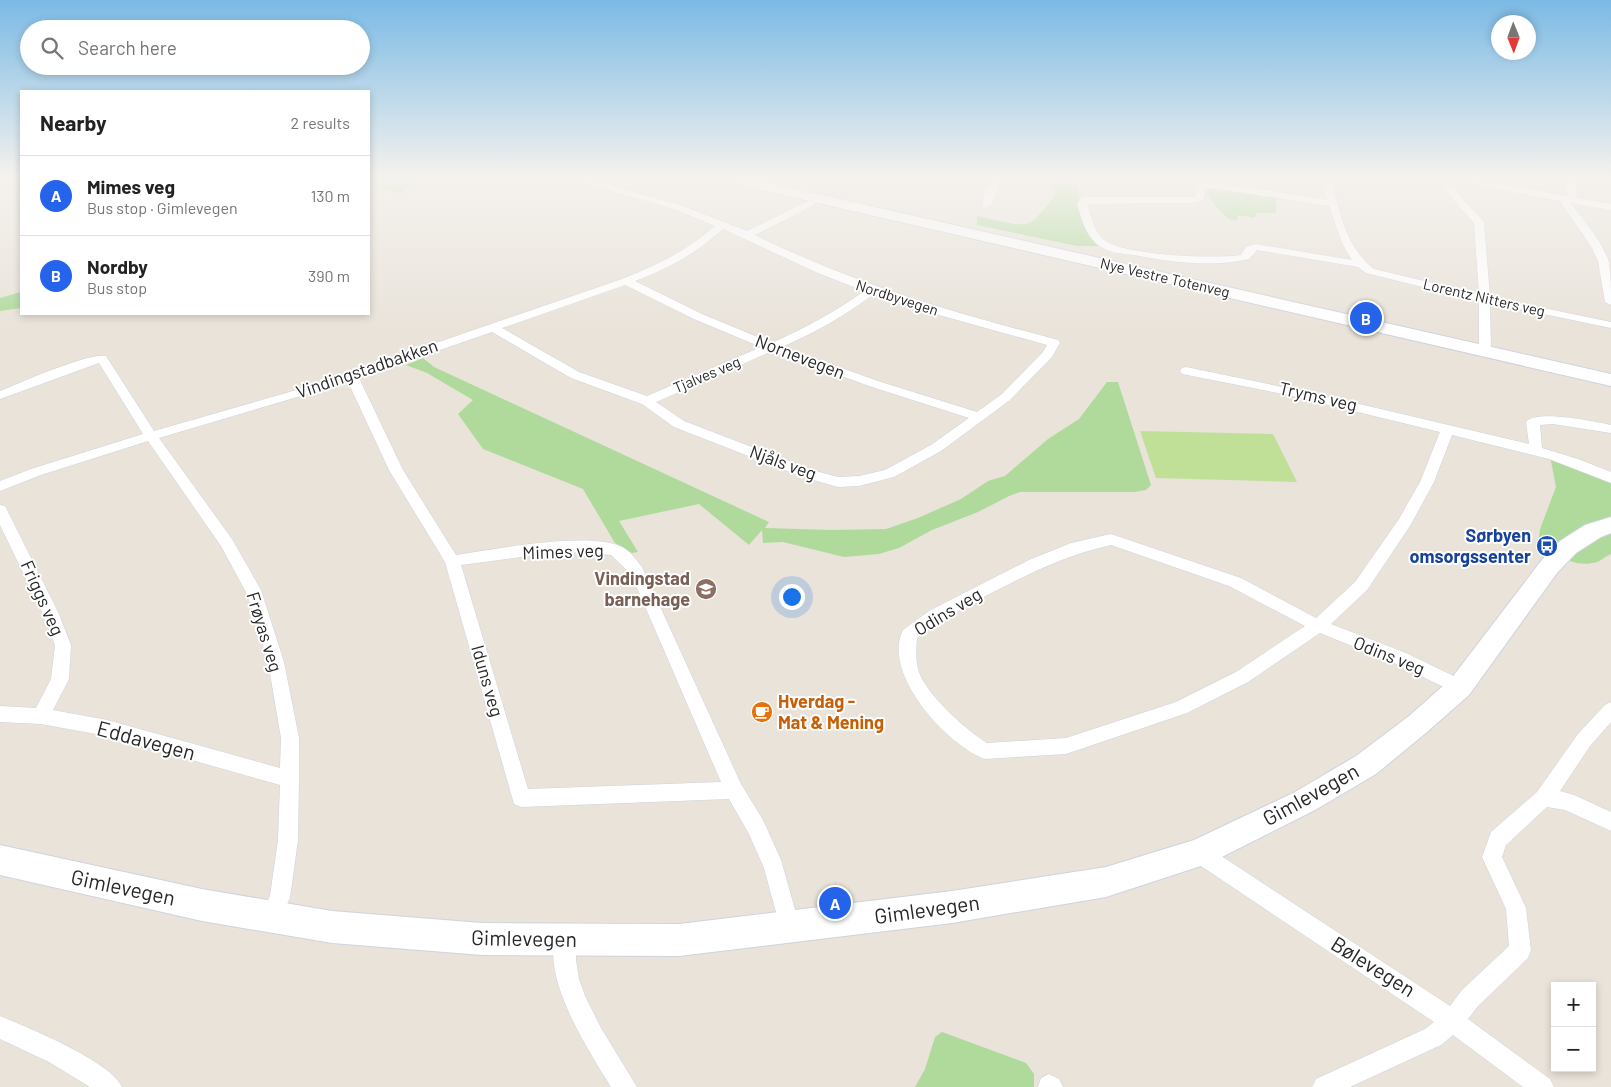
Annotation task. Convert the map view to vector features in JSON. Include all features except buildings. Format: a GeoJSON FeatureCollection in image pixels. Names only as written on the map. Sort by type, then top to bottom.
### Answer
{"type":"FeatureCollection","features":[{"type":"Feature","properties":{"kind":"street","name":"Vindingstadbakken"},"geometry":{"type":"LineString","coordinates":[[0,486],[36,472],[151,436],[318,388],[626,281],[672,262],[695,248],[720,227]]}},
{"type":"Feature","properties":{"kind":"street","name":"Nordbyvegen"},"geometry":{"type":"LineString","coordinates":[[726,227],[747,235],[799,262],[871,291],[952,316],[1054,343]]}},
{"type":"Feature","properties":{"kind":"street"},"geometry":{"type":"LineString","coordinates":[[747,235],[764,227]]}},
{"type":"Feature","properties":{"kind":"street","name":"Nye Vestre Totenveg"},"geometry":{"type":"LineString","coordinates":[[937,227],[1611,380]]}},
{"type":"Feature","properties":{"kind":"street","name":"Lorentz Nitters veg"},"geometry":{"type":"LineString","coordinates":[[1091,227],[1096,239],[1102,245],[1111,248],[1176,258],[1228,259],[1245,257],[1250,249],[1256,248],[1360,264],[1370,271],[1379,274],[1485,299],[1611,325]]}},
{"type":"Feature","properties":{"kind":"street"},"geometry":{"type":"LineString","coordinates":[[1342,227],[1360,264]]}},
{"type":"Feature","properties":{"kind":"street"},"geometry":{"type":"LineString","coordinates":[[1479,227],[1485,299],[1484,350]]}},
{"type":"Feature","properties":{"kind":"street"},"geometry":{"type":"LineString","coordinates":[[1585,227],[1598,248],[1603,261],[1611,302]]}},
{"type":"Feature","properties":{"kind":"street","name":"Nornevegen"},"geometry":{"type":"LineString","coordinates":[[626,281],[706,320],[771,347],[887,389],[980,417]]}},
{"type":"Feature","properties":{"kind":"street","name":"Tjalves veg"},"geometry":{"type":"LineString","coordinates":[[647,401],[771,347],[838,315],[871,291]]}},
{"type":"Feature","properties":{"kind":"street","name":"Njåls veg"},"geometry":{"type":"LineString","coordinates":[[492,327],[575,375],[647,401],[679,424],[808,474],[838,482],[859,481],[889,474],[936,448],[1006,397],[1048,354],[1054,343]]}},
{"type":"Feature","properties":{"kind":"street","name":"Frøyas veg"},"geometry":{"type":"LineString","coordinates":[[0,395],[88,362],[102,359],[151,436],[227,543],[255,594],[276,662],[290,738],[286,858],[280,898],[271,916]]}},
{"type":"Feature","properties":{"kind":"street","name":"Tryms veg"},"geometry":{"type":"LineString","coordinates":[[1186,371],[1258,383],[1448,429],[1576,463],[1611,478]]}},
{"type":"Feature","properties":{"kind":"street","name":"Iduns veg"},"geometry":{"type":"LineString","coordinates":[[352,376],[396,470],[452,561],[521,798],[734,790]]}},
{"type":"Feature","properties":{"kind":"street"},"geometry":{"type":"LineString","coordinates":[[1536,452],[1533,422],[1553,420],[1611,429]]}},
{"type":"Feature","properties":{"kind":"street"},"geometry":{"type":"LineString","coordinates":[[1318,626],[1361,586],[1402,529],[1427,482],[1448,429]]}},
{"type":"Feature","properties":{"kind":"street","name":"Friggs veg"},"geometry":{"type":"LineString","coordinates":[[0,510],[50,612],[63,644],[60,679],[41,716]]}},
{"type":"Feature","properties":{"kind":"street","name":"Gimlevegen"},"geometry":{"type":"LineString","coordinates":[[0,860],[193,903],[332,926],[392,933],[482,939],[679,940],[943,909],[1106,882],[1199,853],[1305,801],[1366,765],[1418,724],[1460,687],[1549,567],[1568,546],[1593,531],[1611,525]]}},
{"type":"Feature","properties":{"kind":"street","name":"Odins veg"},"geometry":{"type":"LineString","coordinates":[[1318,626],[1242,677],[1181,708],[1066,746],[985,751],[972,743],[938,713],[913,679],[907,653],[909,635],[935,615],[1034,564],[1076,547],[1110,539],[1235,582],[1318,626],[1400,658],[1460,687]]}},
{"type":"Feature","properties":{"kind":"street","name":"Mimes veg"},"geometry":{"type":"LineString","coordinates":[[452,561],[597,546],[616,550],[637,571],[734,790],[756,827],[774,867],[789,927]]}},
{"type":"Feature","properties":{"kind":"street"},"geometry":{"type":"LineString","coordinates":[[1324,1087],[1434,1037],[1453,1021],[1470,998],[1520,950],[1516,908],[1492,857],[1498,839],[1544,798],[1584,740],[1611,710]]}},
{"type":"Feature","properties":{"kind":"street","name":"Eddavegen"},"geometry":{"type":"LineString","coordinates":[[0,714],[41,716],[107,728],[236,766],[290,779]]}},
{"type":"Feature","properties":{"kind":"street"},"geometry":{"type":"LineString","coordinates":[[1544,798],[1568,801],[1611,822]]}},
{"type":"Feature","properties":{"kind":"street","name":"Bølevegen"},"geometry":{"type":"LineString","coordinates":[[1199,853],[1424,1000],[1542,1087]]}},
{"type":"Feature","properties":{"kind":"street"},"geometry":{"type":"LineString","coordinates":[[566,940],[564,956],[570,983],[584,1020],[625,1087]]}},
{"type":"Feature","properties":{"kind":"street"},"geometry":{"type":"LineString","coordinates":[[0,1027],[60,1054],[84,1068],[110,1087]]}},
{"type":"Feature","properties":{"kind":"green space"},"geometry":{"type":"Polygon","coordinates":[[[985,227],[1093,227],[1106,246],[1077,246],[985,227]]]}},
{"type":"Feature","properties":{"kind":"green space"},"geometry":{"type":"Polygon","coordinates":[[[20,292],[20,308],[0,311],[0,298],[20,292]]]}},
{"type":"Feature","properties":{"kind":"green space"},"geometry":{"type":"Polygon","coordinates":[[[423,358],[434,367],[769,522],[765,528],[886,529],[918,518],[961,499],[988,481],[1005,476],[1048,439],[1079,419],[1107,382],[1118,382],[1151,485],[1146,490],[1134,492],[1020,492],[978,512],[932,530],[899,548],[879,554],[844,557],[783,542],[763,543],[762,530],[749,545],[699,504],[619,521],[638,552],[632,553],[615,543],[583,489],[483,449],[458,414],[473,400],[427,373],[406,365],[423,358]]]}},
{"type":"Feature","properties":{"kind":"green space"},"geometry":{"type":"Polygon","coordinates":[[[1140,431],[1273,434],[1297,482],[1156,478],[1140,431]]]}},
{"type":"Feature","properties":{"kind":"green space"},"geometry":{"type":"Polygon","coordinates":[[[1550,456],[1611,474],[1611,554],[1597,562],[1588,564],[1572,562],[1551,549],[1539,537],[1540,529],[1556,487],[1550,456]]]}},
{"type":"Feature","properties":{"kind":"green space"},"geometry":{"type":"Polygon","coordinates":[[[942,1032],[1026,1063],[1034,1074],[1034,1087],[915,1087],[925,1069],[935,1037],[942,1032]]]}},
{"type":"Feature","properties":{"kind":"place","name":"Nordby"},"geometry":{"type":"Point","coordinates":[1366,318]}},
{"type":"Feature","properties":{"kind":"place","name":"Sørbyen omsorgssenter"},"geometry":{"type":"Point","coordinates":[1547,546]}},
{"type":"Feature","properties":{"kind":"place","name":"Vindingstad barnehage"},"geometry":{"type":"Point","coordinates":[706,589]}},
{"type":"Feature","properties":{"kind":"place","name":"Hverdag - Mat & Mening"},"geometry":{"type":"Point","coordinates":[762,712]}},
{"type":"Feature","properties":{"kind":"place","name":"Mimes veg"},"geometry":{"type":"Point","coordinates":[835,903]}}]}
